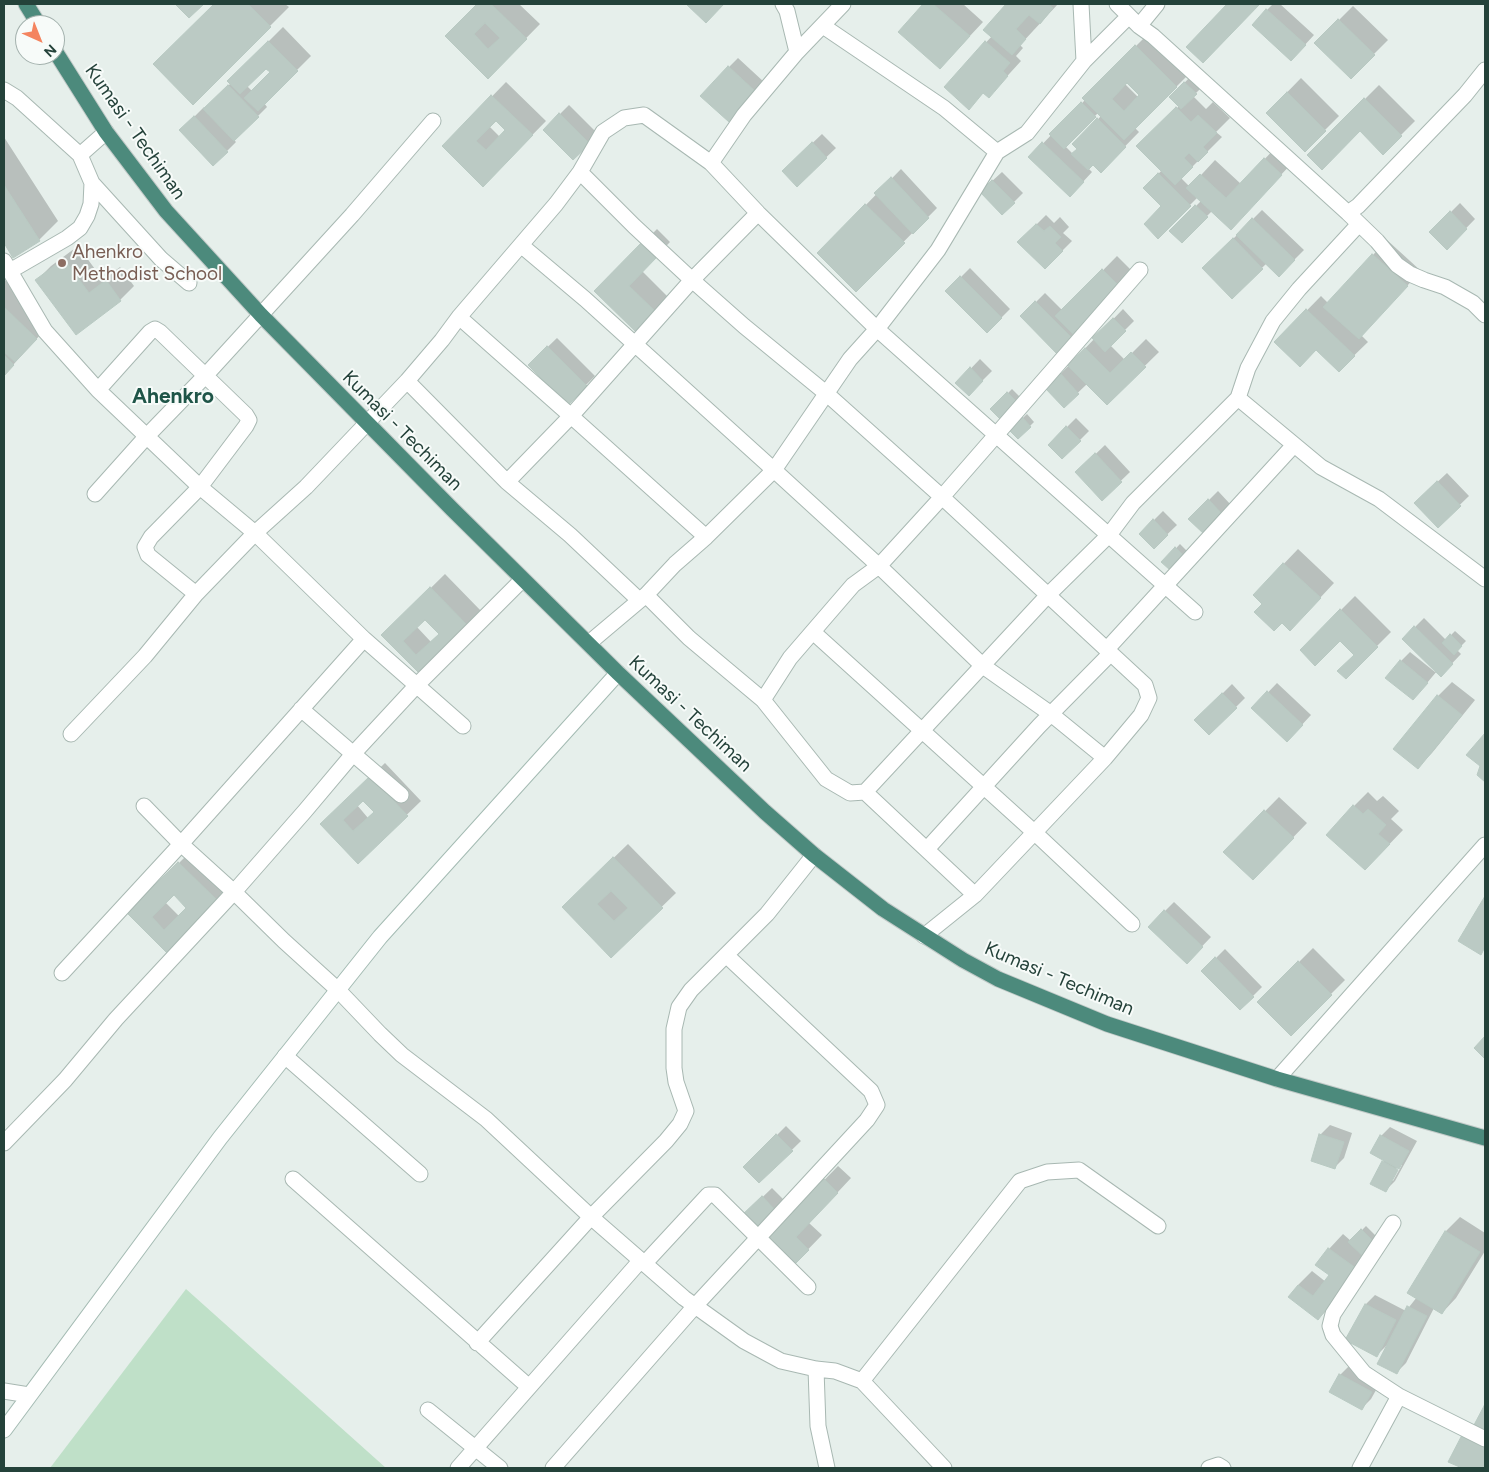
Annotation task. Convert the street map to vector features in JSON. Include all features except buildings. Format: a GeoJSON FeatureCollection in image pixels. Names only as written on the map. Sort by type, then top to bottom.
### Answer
{"type":"FeatureCollection","features":[{"type":"Feature","properties":{"kind":"highway"},"geometry":{"type":"LineString","coordinates":[[26,4],[33,15]]}},
{"type":"Feature","properties":{"kind":"highway","name":"Kumasi - Techiman"},"geometry":{"type":"LineString","coordinates":[[64,65],[106,132],[166,211],[261,315],[522,580],[618,673],[765,812],[814,855],[883,909],[924,936],[998,979],[1090,1018],[1277,1079],[1485,1138]]}},
{"type":"Feature","properties":{"kind":"street"},"geometry":{"type":"LineString","coordinates":[[783,4],[788,11],[798,52]]}},
{"type":"Feature","properties":{"kind":"street"},"geometry":{"type":"LineString","coordinates":[[711,163],[744,115],[798,52],[843,4]]}},
{"type":"Feature","properties":{"kind":"street"},"geometry":{"type":"LineString","coordinates":[[1081,4],[1084,61]]}},
{"type":"Feature","properties":{"kind":"street"},"geometry":{"type":"LineString","coordinates":[[1116,4],[1359,224],[1398,265],[1410,274],[1445,287],[1473,304],[1485,315]]}},
{"type":"Feature","properties":{"kind":"street"},"geometry":{"type":"LineString","coordinates":[[589,643],[643,598],[774,470],[850,360],[938,250],[997,152],[1027,133],[1084,61],[1158,4]]}},
{"type":"Feature","properties":{"kind":"street"},"geometry":{"type":"LineString","coordinates":[[823,26],[944,108],[997,152]]}},
{"type":"Feature","properties":{"kind":"street"},"geometry":{"type":"LineString","coordinates":[[1348,214],[1358,206],[1458,102],[1485,70]]}},
{"type":"Feature","properties":{"kind":"street"},"geometry":{"type":"LineString","coordinates":[[4,90],[18,98],[80,155],[92,183],[161,258],[189,283]]}},
{"type":"Feature","properties":{"kind":"street"},"geometry":{"type":"LineString","coordinates":[[71,734],[145,656],[196,594],[255,533],[306,487],[407,381],[556,204],[580,172],[603,132],[624,118],[644,115],[711,163],[758,213],[876,329],[1195,612]]}},
{"type":"Feature","properties":{"kind":"street"},"geometry":{"type":"LineString","coordinates":[[95,494],[146,436],[205,376],[352,215],[433,121]]}},
{"type":"Feature","properties":{"kind":"street"},"geometry":{"type":"LineString","coordinates":[[80,155],[106,132]]}},
{"type":"Feature","properties":{"kind":"street"},"geometry":{"type":"LineString","coordinates":[[580,172],[692,280],[744,326],[827,394],[942,497],[1145,685],[1149,698],[1141,715],[1105,758],[975,895],[924,936]]}},
{"type":"Feature","properties":{"kind":"street"},"geometry":{"type":"LineString","coordinates":[[92,183],[91,204],[80,228],[66,238],[7,266],[45,331],[98,390],[200,487],[255,533],[364,639],[464,726]]}},
{"type":"Feature","properties":{"kind":"street"},"geometry":{"type":"LineString","coordinates":[[507,482],[571,416],[692,280],[758,213]]}},
{"type":"Feature","properties":{"kind":"street"},"geometry":{"type":"LineString","coordinates":[[407,381],[507,482],[763,700],[826,779],[850,793],[865,792],[1048,595],[1109,535],[1133,503],[1238,398],[1248,368],[1273,321],[1299,289],[1359,224]]}},
{"type":"Feature","properties":{"kind":"street"},"geometry":{"type":"LineString","coordinates":[[522,246],[635,344],[774,470],[984,666],[1051,714],[1105,758]]}},
{"type":"Feature","properties":{"kind":"street"},"geometry":{"type":"LineString","coordinates":[[763,700],[790,658],[853,585],[879,566],[942,497],[1140,270]]}},
{"type":"Feature","properties":{"kind":"street"},"geometry":{"type":"LineString","coordinates":[[459,317],[706,537]]}},
{"type":"Feature","properties":{"kind":"street"},"geometry":{"type":"LineString","coordinates":[[98,390],[150,332],[155,329],[246,415],[249,420],[200,487],[151,537],[145,547],[152,559],[196,594]]}},
{"type":"Feature","properties":{"kind":"street"},"geometry":{"type":"LineString","coordinates":[[1238,398],[1321,467],[1379,499],[1485,579]]}},
{"type":"Feature","properties":{"kind":"street"},"geometry":{"type":"LineString","coordinates":[[927,849],[1109,651],[1164,584],[1294,445]]}},
{"type":"Feature","properties":{"kind":"street"},"geometry":{"type":"LineString","coordinates":[[4,1143],[65,1080],[116,1019],[234,892],[353,754],[417,685],[522,580]]}},
{"type":"Feature","properties":{"kind":"street"},"geometry":{"type":"LineString","coordinates":[[813,632],[1034,832],[1132,924]]}},
{"type":"Feature","properties":{"kind":"street"},"geometry":{"type":"LineString","coordinates":[[62,973],[181,844],[364,639]]}},
{"type":"Feature","properties":{"kind":"street"},"geometry":{"type":"LineString","coordinates":[[4,1430],[220,1138],[380,936],[618,673]]}},
{"type":"Feature","properties":{"kind":"street"},"geometry":{"type":"LineString","coordinates":[[301,709],[401,795]]}},
{"type":"Feature","properties":{"kind":"street"},"geometry":{"type":"LineString","coordinates":[[865,792],[975,895]]}},
{"type":"Feature","properties":{"kind":"street"},"geometry":{"type":"LineString","coordinates":[[144,806],[284,942],[338,990],[402,1055],[486,1119],[591,1217],[695,1306],[744,1341],[782,1360],[816,1369],[836,1371],[862,1381],[944,1468]]}},
{"type":"Feature","properties":{"kind":"street"},"geometry":{"type":"LineString","coordinates":[[1277,1079],[1485,845]]}},
{"type":"Feature","properties":{"kind":"street"},"geometry":{"type":"LineString","coordinates":[[477,1343],[591,1217],[666,1141],[680,1124],[686,1111],[676,1082],[673,1043],[679,1007],[691,990],[767,914],[814,855]]}},
{"type":"Feature","properties":{"kind":"street"},"geometry":{"type":"LineString","coordinates":[[553,1468],[695,1306],[867,1120],[877,1105],[872,1091],[726,955]]}},
{"type":"Feature","properties":{"kind":"street"},"geometry":{"type":"LineString","coordinates":[[285,1056],[420,1174]]}},
{"type":"Feature","properties":{"kind":"street"},"geometry":{"type":"LineString","coordinates":[[862,1381],[1020,1181],[1047,1172],[1079,1170],[1158,1226]]}},
{"type":"Feature","properties":{"kind":"street"},"geometry":{"type":"LineString","coordinates":[[293,1179],[529,1387]]}},
{"type":"Feature","properties":{"kind":"street"},"geometry":{"type":"LineString","coordinates":[[458,1468],[643,1261],[708,1195],[715,1195],[808,1287]]}},
{"type":"Feature","properties":{"kind":"street"},"geometry":{"type":"LineString","coordinates":[[1393,1224],[1333,1314],[1330,1326],[1333,1335],[1364,1373],[1399,1396],[1485,1439]]}},
{"type":"Feature","properties":{"kind":"street"},"geometry":{"type":"LineString","coordinates":[[816,1369],[818,1426],[827,1468]]}},
{"type":"Feature","properties":{"kind":"street"},"geometry":{"type":"LineString","coordinates":[[4,1391],[29,1395]]}},
{"type":"Feature","properties":{"kind":"street"},"geometry":{"type":"LineString","coordinates":[[1360,1468],[1399,1396]]}},
{"type":"Feature","properties":{"kind":"street"},"geometry":{"type":"LineString","coordinates":[[428,1410],[500,1468]]}},
{"type":"Feature","properties":{"kind":"street"},"geometry":{"type":"LineString","coordinates":[[1209,1468],[1218,1465],[1223,1468]]}},
{"type":"Feature","properties":{"kind":"green space"},"geometry":{"type":"Polygon","coordinates":[[[186,1289],[386,1468],[50,1468],[186,1289]]]}},
{"type":"Feature","properties":{"kind":"place","name":"Ahenkro Methodist School"},"geometry":{"type":"Point","coordinates":[62,263]}},
{"type":"Feature","properties":{"kind":"district","name":"Ahenkro"},"geometry":{"type":"Point","coordinates":[173,397]}}]}
